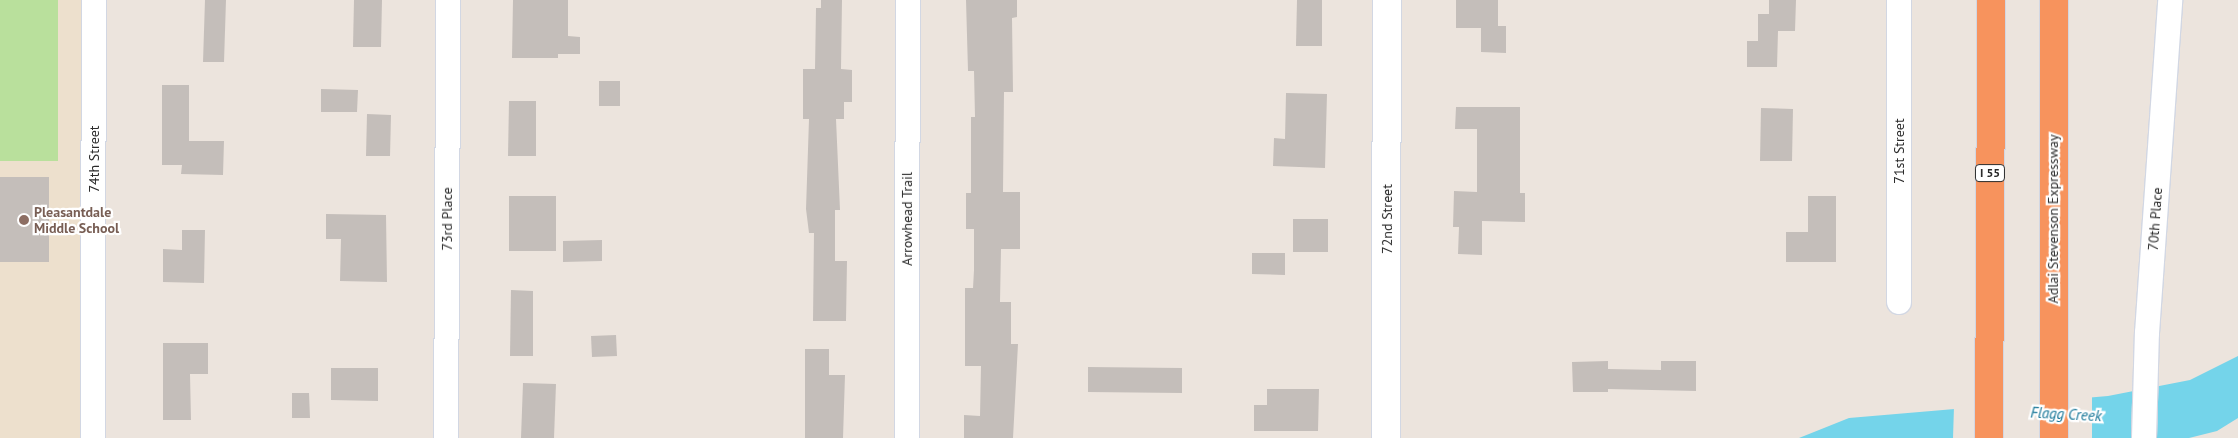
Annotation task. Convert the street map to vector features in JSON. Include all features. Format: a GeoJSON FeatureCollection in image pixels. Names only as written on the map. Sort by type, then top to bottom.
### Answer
{"type":"FeatureCollection","features":[{"type":"Feature","properties":{"kind":"highway","name":"I 55"},"geometry":{"type":"LineString","coordinates":[[1989,438],[1991,0]]}},
{"type":"Feature","properties":{"kind":"highway","name":"Adlai Stevenson Expressway"},"geometry":{"type":"LineString","coordinates":[[2054,0],[2054,438]]}},
{"type":"Feature","properties":{"kind":"highway"},"geometry":{"type":"LineString","coordinates":[[2053,277],[2071,0]]}},
{"type":"Feature","properties":{"kind":"street","name":"74th Street"},"geometry":{"type":"LineString","coordinates":[[93,438],[94,0]]}},
{"type":"Feature","properties":{"kind":"street","name":"73rd Place"},"geometry":{"type":"LineString","coordinates":[[446,438],[448,0]]}},
{"type":"Feature","properties":{"kind":"street","name":"Arrowhead Trail"},"geometry":{"type":"LineString","coordinates":[[907,438],[908,0]]}},
{"type":"Feature","properties":{"kind":"street","name":"72nd Street"},"geometry":{"type":"LineString","coordinates":[[1386,438],[1387,0]]}},
{"type":"Feature","properties":{"kind":"street","name":"71st Street"},"geometry":{"type":"LineString","coordinates":[[1899,0],[1899,302]]}},
{"type":"Feature","properties":{"kind":"street","name":"70th Place"},"geometry":{"type":"LineString","coordinates":[[2144,438],[2147,333],[2170,0]]}},
{"type":"Feature","properties":{"kind":"shaded area"},"geometry":{"type":"Polygon","coordinates":[[[0,0],[94,0],[93,438],[0,438],[0,0]]]}},
{"type":"Feature","properties":{"kind":"green space"},"geometry":{"type":"Polygon","coordinates":[[[0,0],[58,0],[58,161],[0,161],[0,0]]]}},
{"type":"Feature","properties":{"kind":"water","name":"Flagg Creek"},"geometry":{"type":"Polygon","coordinates":[[[2238,356],[2238,418],[2217,431],[2189,438],[1799,438],[1849,418],[2108,396],[2190,380],[2238,356]]]}},
{"type":"Feature","properties":{"kind":"pier"},"geometry":{"type":"Polygon","coordinates":[[[2092,395],[2092,438],[1953,438],[1954,406],[2092,395]]]}},
{"type":"Feature","properties":{"kind":"building"},"geometry":{"type":"Polygon","coordinates":[[[205,0],[226,0],[224,62],[203,62],[205,0]]]}},
{"type":"Feature","properties":{"kind":"building"},"geometry":{"type":"Polygon","coordinates":[[[354,0],[382,0],[381,47],[353,47],[354,0]]]}},
{"type":"Feature","properties":{"kind":"building"},"geometry":{"type":"Polygon","coordinates":[[[513,0],[568,0],[568,36],[580,37],[580,54],[558,54],[558,58],[512,58],[513,0]]]}},
{"type":"Feature","properties":{"kind":"building"},"geometry":{"type":"Polygon","coordinates":[[[821,0],[842,0],[841,69],[852,70],[852,102],[844,102],[844,119],[836,119],[840,210],[835,210],[835,261],[847,261],[846,321],[813,321],[814,233],[809,233],[806,209],[809,119],[803,119],[803,69],[815,69],[816,8],[821,8],[821,0]]]}},
{"type":"Feature","properties":{"kind":"building"},"geometry":{"type":"Polygon","coordinates":[[[966,0],[1017,0],[1017,17],[1012,18],[1013,92],[1004,92],[1003,192],[1020,192],[1020,249],[1001,249],[1000,302],[1011,302],[1011,344],[1018,344],[1013,438],[964,438],[964,415],[980,416],[981,366],[965,366],[965,288],[973,288],[974,270],[974,229],[966,229],[966,193],[971,193],[971,117],[975,117],[974,71],[968,71],[966,0]]]}},
{"type":"Feature","properties":{"kind":"building"},"geometry":{"type":"Polygon","coordinates":[[[1297,0],[1322,0],[1322,46],[1296,46],[1297,0]]]}},
{"type":"Feature","properties":{"kind":"building"},"geometry":{"type":"Polygon","coordinates":[[[1456,0],[1498,0],[1498,26],[1506,26],[1506,53],[1481,52],[1481,28],[1456,28],[1456,0]]]}},
{"type":"Feature","properties":{"kind":"building"},"geometry":{"type":"Polygon","coordinates":[[[1769,0],[1796,0],[1795,31],[1778,31],[1777,67],[1747,67],[1747,41],[1758,41],[1758,14],[1769,14],[1769,0]]]}},
{"type":"Feature","properties":{"kind":"building"},"geometry":{"type":"Polygon","coordinates":[[[599,81],[620,81],[620,106],[599,106],[599,81]]]}},
{"type":"Feature","properties":{"kind":"building"},"geometry":{"type":"Polygon","coordinates":[[[162,85],[189,85],[189,141],[224,141],[223,175],[181,174],[182,165],[162,165],[162,85]]]}},
{"type":"Feature","properties":{"kind":"building"},"geometry":{"type":"Polygon","coordinates":[[[321,89],[358,90],[357,112],[321,112],[321,89]]]}},
{"type":"Feature","properties":{"kind":"building"},"geometry":{"type":"Polygon","coordinates":[[[1286,93],[1327,94],[1325,168],[1273,166],[1274,138],[1285,139],[1286,93]]]}},
{"type":"Feature","properties":{"kind":"building"},"geometry":{"type":"Polygon","coordinates":[[[509,101],[536,101],[536,156],[508,156],[509,101]]]}},
{"type":"Feature","properties":{"kind":"building"},"geometry":{"type":"Polygon","coordinates":[[[1456,107],[1520,107],[1520,193],[1525,193],[1525,222],[1482,221],[1482,255],[1458,254],[1459,227],[1453,227],[1454,191],[1477,192],[1477,129],[1455,129],[1456,107]]]}},
{"type":"Feature","properties":{"kind":"building"},"geometry":{"type":"Polygon","coordinates":[[[1761,108],[1793,109],[1792,161],[1760,161],[1761,108]]]}},
{"type":"Feature","properties":{"kind":"building"},"geometry":{"type":"Polygon","coordinates":[[[367,114],[391,115],[390,156],[366,156],[367,114]]]}},
{"type":"Feature","properties":{"kind":"building","name":"Pleasantdale Middle School"},"geometry":{"type":"Polygon","coordinates":[[[0,177],[49,177],[49,262],[0,262],[0,177]]]}},
{"type":"Feature","properties":{"kind":"building"},"geometry":{"type":"Polygon","coordinates":[[[509,196],[556,196],[556,251],[509,251],[509,196]]]}},
{"type":"Feature","properties":{"kind":"building"},"geometry":{"type":"Polygon","coordinates":[[[1808,196],[1836,196],[1836,262],[1786,262],[1786,232],[1808,232],[1808,196]]]}},
{"type":"Feature","properties":{"kind":"building"},"geometry":{"type":"Polygon","coordinates":[[[326,214],[386,215],[387,282],[340,281],[341,239],[326,239],[326,214]]]}},
{"type":"Feature","properties":{"kind":"building"},"geometry":{"type":"Polygon","coordinates":[[[1293,219],[1328,219],[1328,252],[1293,252],[1293,219]]]}},
{"type":"Feature","properties":{"kind":"building"},"geometry":{"type":"Polygon","coordinates":[[[182,230],[205,230],[204,283],[163,282],[163,249],[182,250],[182,230]]]}},
{"type":"Feature","properties":{"kind":"building"},"geometry":{"type":"Polygon","coordinates":[[[602,240],[602,261],[563,262],[563,241],[602,240]]]}},
{"type":"Feature","properties":{"kind":"building"},"geometry":{"type":"Polygon","coordinates":[[[1252,253],[1285,253],[1285,275],[1252,274],[1252,253]]]}},
{"type":"Feature","properties":{"kind":"building"},"geometry":{"type":"Polygon","coordinates":[[[511,290],[533,291],[533,356],[510,356],[511,290]]]}},
{"type":"Feature","properties":{"kind":"building"},"geometry":{"type":"Polygon","coordinates":[[[616,335],[617,356],[592,357],[591,336],[616,335]]]}},
{"type":"Feature","properties":{"kind":"building"},"geometry":{"type":"Polygon","coordinates":[[[163,343],[208,343],[208,374],[190,374],[191,420],[163,420],[163,343]]]}},
{"type":"Feature","properties":{"kind":"building"},"geometry":{"type":"Polygon","coordinates":[[[805,349],[829,349],[829,375],[845,375],[843,438],[805,438],[805,349]]]}},
{"type":"Feature","properties":{"kind":"building"},"geometry":{"type":"Polygon","coordinates":[[[1608,361],[1608,369],[1661,370],[1661,361],[1696,361],[1696,391],[1608,389],[1608,392],[1573,392],[1572,362],[1608,361]]]}},
{"type":"Feature","properties":{"kind":"building"},"geometry":{"type":"Polygon","coordinates":[[[1088,367],[1182,368],[1182,393],[1088,392],[1088,367]]]}},
{"type":"Feature","properties":{"kind":"building"},"geometry":{"type":"Polygon","coordinates":[[[331,368],[378,368],[378,401],[331,400],[331,368]]]}},
{"type":"Feature","properties":{"kind":"building"},"geometry":{"type":"Polygon","coordinates":[[[523,383],[556,384],[554,438],[521,438],[523,383]]]}},
{"type":"Feature","properties":{"kind":"building"},"geometry":{"type":"Polygon","coordinates":[[[1267,389],[1319,389],[1318,431],[1254,431],[1254,405],[1267,405],[1267,389]]]}},
{"type":"Feature","properties":{"kind":"building"},"geometry":{"type":"Polygon","coordinates":[[[292,393],[309,393],[310,418],[292,418],[292,393]]]}},
{"type":"Feature","properties":{"kind":"place","name":"Pleasantdale Middle School"},"geometry":{"type":"Point","coordinates":[24,220]}}]}
